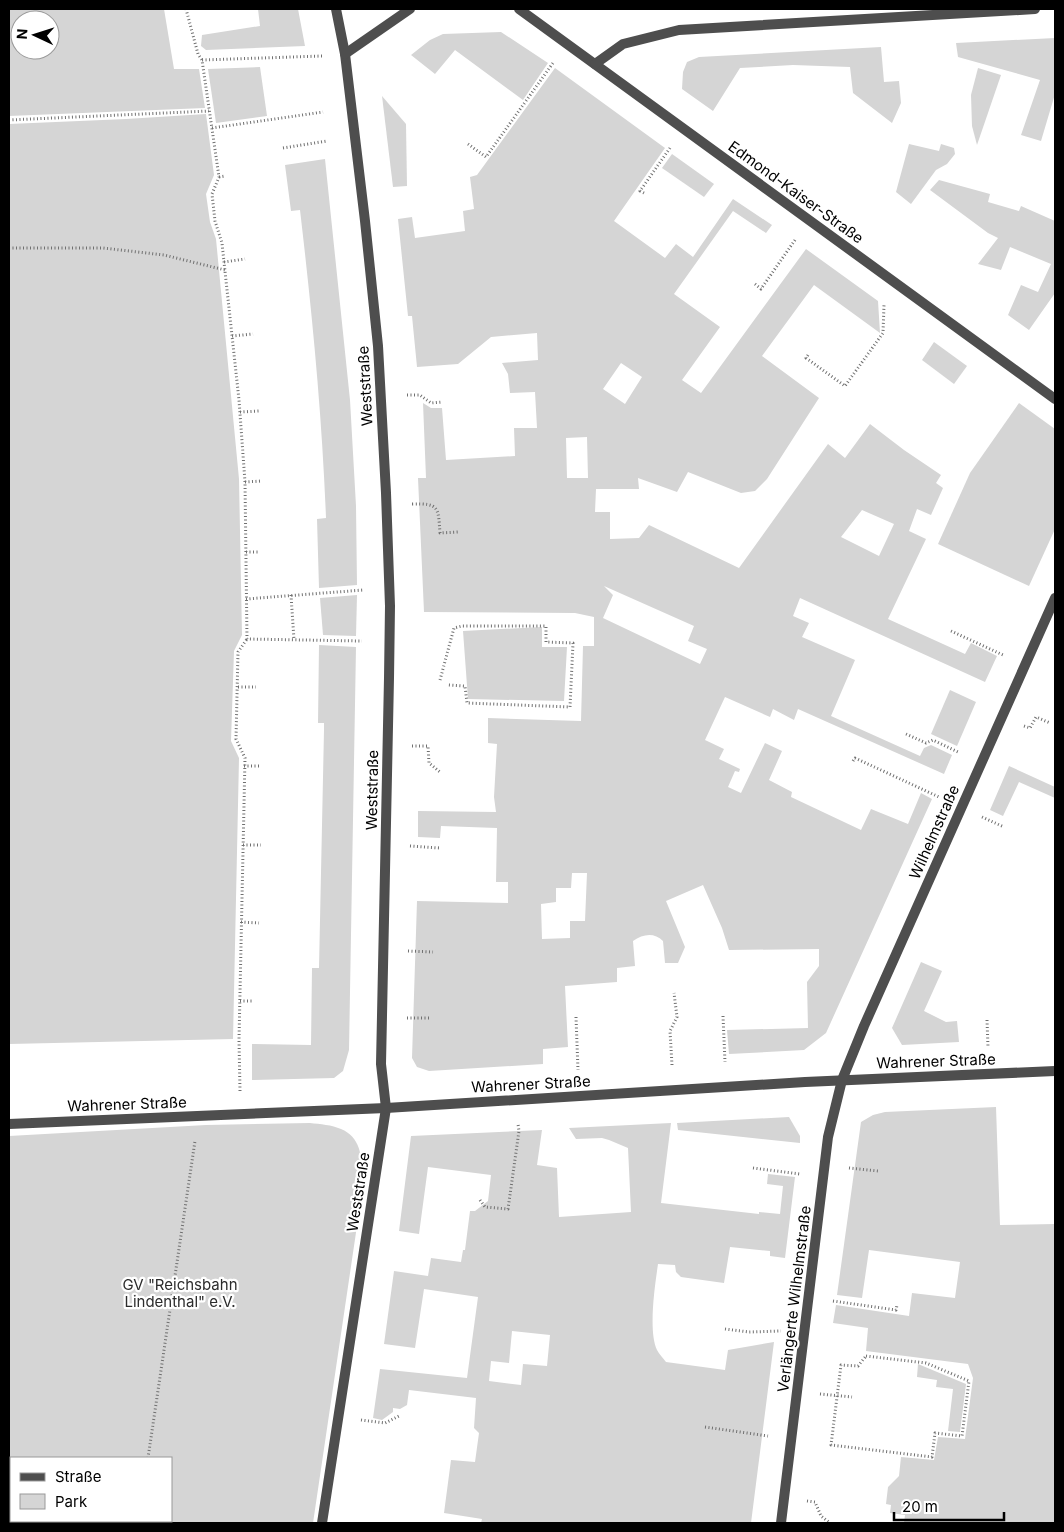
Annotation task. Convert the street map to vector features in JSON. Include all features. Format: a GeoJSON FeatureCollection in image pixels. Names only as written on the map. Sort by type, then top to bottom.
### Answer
{"type":"FeatureCollection","features":[{"type":"Feature","properties":{"kind":"street","name":"Weststraße"},"geometry":{"type":"LineString","coordinates":[[322,1523],[386,1108],[381,1064],[390,678],[390,606],[378,346],[345,54],[336,9]]}},
{"type":"Feature","properties":{"kind":"street"},"geometry":{"type":"LineString","coordinates":[[345,54],[410,9]]}},
{"type":"Feature","properties":{"kind":"street","name":"Edmond-Kaiser-Straße"},"geometry":{"type":"LineString","coordinates":[[519,9],[1055,399]]}},
{"type":"Feature","properties":{"kind":"street"},"geometry":{"type":"LineString","coordinates":[[595,64],[623,44],[679,30],[1035,9]]}},
{"type":"Feature","properties":{"kind":"street","name":"Wilhelmstraße"},"geometry":{"type":"LineString","coordinates":[[842,1080],[868,1017],[1055,598]]}},
{"type":"Feature","properties":{"kind":"street","name":"Wahrener Straße"},"geometry":{"type":"LineString","coordinates":[[9,1124],[386,1108],[842,1080],[1055,1071]]}},
{"type":"Feature","properties":{"kind":"street","name":"Verlängerte Wilhelmstraße"},"geometry":{"type":"LineString","coordinates":[[781,1523],[828,1137],[842,1080]]}},
{"type":"Feature","properties":{"kind":"path"},"geometry":{"type":"LineString","coordinates":[[186,9],[198,54],[202,60],[219,177],[212,194],[215,221],[222,242],[240,412],[245,482],[247,639],[238,652],[236,739],[245,758],[242,845],[240,1114]]}},
{"type":"Feature","properties":{"kind":"path"},"geometry":{"type":"LineString","coordinates":[[202,60],[345,54]]}},
{"type":"Feature","properties":{"kind":"path"},"geometry":{"type":"LineString","coordinates":[[468,144],[486,157],[555,61]]}},
{"type":"Feature","properties":{"kind":"path"},"geometry":{"type":"LineString","coordinates":[[9,120],[209,111]]}},
{"type":"Feature","properties":{"kind":"path"},"geometry":{"type":"LineString","coordinates":[[212,128],[323,112]]}},
{"type":"Feature","properties":{"kind":"path"},"geometry":{"type":"LineString","coordinates":[[283,148],[327,141]]}},
{"type":"Feature","properties":{"kind":"path"},"geometry":{"type":"LineString","coordinates":[[644,194],[640,190],[671,146]]}},
{"type":"Feature","properties":{"kind":"path"},"geometry":{"type":"LineString","coordinates":[[219,177],[225,176]]}},
{"type":"Feature","properties":{"kind":"path"},"geometry":{"type":"LineString","coordinates":[[755,284],[761,289],[797,237]]}},
{"type":"Feature","properties":{"kind":"path"},"geometry":{"type":"LineString","coordinates":[[9,248],[103,248],[164,255],[225,270]]}},
{"type":"Feature","properties":{"kind":"path"},"geometry":{"type":"LineString","coordinates":[[224,262],[245,259]]}},
{"type":"Feature","properties":{"kind":"path"},"geometry":{"type":"LineString","coordinates":[[808,355],[806,358],[845,386],[883,333],[884,306],[886,302]]}},
{"type":"Feature","properties":{"kind":"path"},"geometry":{"type":"LineString","coordinates":[[232,336],[252,334]]}},
{"type":"Feature","properties":{"kind":"path"},"geometry":{"type":"LineString","coordinates":[[408,395],[420,395],[431,403],[442,402]]}},
{"type":"Feature","properties":{"kind":"path"},"geometry":{"type":"LineString","coordinates":[[240,412],[259,411]]}},
{"type":"Feature","properties":{"kind":"path"},"geometry":{"type":"LineString","coordinates":[[245,482],[262,481]]}},
{"type":"Feature","properties":{"kind":"path"},"geometry":{"type":"LineString","coordinates":[[412,504],[434,506],[438,512],[440,533],[458,532]]}},
{"type":"Feature","properties":{"kind":"path"},"geometry":{"type":"LineString","coordinates":[[246,552],[258,552]]}},
{"type":"Feature","properties":{"kind":"path"},"geometry":{"type":"LineString","coordinates":[[246,599],[363,590]]}},
{"type":"Feature","properties":{"kind":"path"},"geometry":{"type":"LineString","coordinates":[[291,595],[294,640]]}},
{"type":"Feature","properties":{"kind":"path"},"geometry":{"type":"LineString","coordinates":[[440,680],[454,628],[462,626],[546,626],[546,642],[573,643],[570,707],[467,703],[466,686],[448,685]]}},
{"type":"Feature","properties":{"kind":"path"},"geometry":{"type":"LineString","coordinates":[[951,631],[1005,656]]}},
{"type":"Feature","properties":{"kind":"path"},"geometry":{"type":"LineString","coordinates":[[247,639],[362,641]]}},
{"type":"Feature","properties":{"kind":"path"},"geometry":{"type":"LineString","coordinates":[[238,687],[256,687]]}},
{"type":"Feature","properties":{"kind":"path"},"geometry":{"type":"LineString","coordinates":[[1021,725],[1030,728],[1036,717],[1050,723]]}},
{"type":"Feature","properties":{"kind":"path"},"geometry":{"type":"LineString","coordinates":[[906,734],[926,743],[933,740],[960,753]]}},
{"type":"Feature","properties":{"kind":"path"},"geometry":{"type":"LineString","coordinates":[[412,746],[428,746],[430,763],[440,772]]}},
{"type":"Feature","properties":{"kind":"path"},"geometry":{"type":"LineString","coordinates":[[853,761],[855,758],[940,798]]}},
{"type":"Feature","properties":{"kind":"path"},"geometry":{"type":"LineString","coordinates":[[244,766],[260,766]]}},
{"type":"Feature","properties":{"kind":"path"},"geometry":{"type":"LineString","coordinates":[[980,816],[1004,827]]}},
{"type":"Feature","properties":{"kind":"path"},"geometry":{"type":"LineString","coordinates":[[242,845],[261,845]]}},
{"type":"Feature","properties":{"kind":"path"},"geometry":{"type":"LineString","coordinates":[[410,846],[440,848]]}},
{"type":"Feature","properties":{"kind":"path"},"geometry":{"type":"LineString","coordinates":[[241,922],[259,923]]}},
{"type":"Feature","properties":{"kind":"path"},"geometry":{"type":"LineString","coordinates":[[408,951],[434,952]]}},
{"type":"Feature","properties":{"kind":"path"},"geometry":{"type":"LineString","coordinates":[[672,1065],[670,1031],[678,1017],[674,992]]}},
{"type":"Feature","properties":{"kind":"path"},"geometry":{"type":"LineString","coordinates":[[240,1001],[253,1001]]}},
{"type":"Feature","properties":{"kind":"path"},"geometry":{"type":"LineString","coordinates":[[723,1016],[724,1062]]}},
{"type":"Feature","properties":{"kind":"path"},"geometry":{"type":"LineString","coordinates":[[576,1017],[578,1070]]}},
{"type":"Feature","properties":{"kind":"path"},"geometry":{"type":"LineString","coordinates":[[406,1018],[431,1018]]}},
{"type":"Feature","properties":{"kind":"path"},"geometry":{"type":"LineString","coordinates":[[986,1020],[988,1047]]}},
{"type":"Feature","properties":{"kind":"path"},"geometry":{"type":"LineString","coordinates":[[480,1200],[485,1207],[508,1209],[519,1131],[517,1100]]}},
{"type":"Feature","properties":{"kind":"path"},"geometry":{"type":"LineString","coordinates":[[148,1457],[196,1136],[196,1116]]}},
{"type":"Feature","properties":{"kind":"path"},"geometry":{"type":"LineString","coordinates":[[753,1168],[801,1174]]}},
{"type":"Feature","properties":{"kind":"path"},"geometry":{"type":"LineString","coordinates":[[847,1168],[878,1171]]}},
{"type":"Feature","properties":{"kind":"path"},"geometry":{"type":"LineString","coordinates":[[830,1301],[896,1310],[897,1305]]}},
{"type":"Feature","properties":{"kind":"path"},"geometry":{"type":"LineString","coordinates":[[725,1329],[749,1332],[782,1331]]}},
{"type":"Feature","properties":{"kind":"path"},"geometry":{"type":"LineString","coordinates":[[866,1356],[926,1363],[969,1381],[962,1436],[935,1433],[932,1457],[831,1445],[836,1396],[840,1365],[858,1366],[866,1356]]}},
{"type":"Feature","properties":{"kind":"path"},"geometry":{"type":"LineString","coordinates":[[819,1394],[852,1397]]}},
{"type":"Feature","properties":{"kind":"path"},"geometry":{"type":"LineString","coordinates":[[338,1417],[384,1423],[398,1416]]}},
{"type":"Feature","properties":{"kind":"path"},"geometry":{"type":"LineString","coordinates":[[704,1427],[768,1436]]}},
{"type":"Feature","properties":{"kind":"path"},"geometry":{"type":"LineString","coordinates":[[805,1501],[815,1502],[821,1516],[830,1522]]}},
{"type":"Feature","properties":{"kind":"green space"},"geometry":{"type":"Polygon","coordinates":[[[9,9],[164,9],[174,69],[199,69],[205,108],[9,116],[9,9]]]}},
{"type":"Feature","properties":{"kind":"green space"},"geometry":{"type":"Polygon","coordinates":[[[258,9],[298,9],[305,46],[206,50],[201,46],[202,35],[260,26],[258,9]]]}},
{"type":"Feature","properties":{"kind":"green space"},"geometry":{"type":"Polygon","coordinates":[[[501,32],[548,63],[523,100],[455,50],[435,74],[411,55],[430,40],[443,34],[501,32]]]}},
{"type":"Feature","properties":{"kind":"green space"},"geometry":{"type":"Polygon","coordinates":[[[1055,38],[1055,94],[1041,141],[1021,135],[1040,80],[958,57],[956,43],[1055,38]]]}},
{"type":"Feature","properties":{"kind":"green space"},"geometry":{"type":"Polygon","coordinates":[[[881,47],[884,82],[899,81],[901,103],[892,123],[853,93],[850,67],[793,65],[740,68],[713,111],[682,89],[683,72],[687,62],[699,57],[881,47]]]}},
{"type":"Feature","properties":{"kind":"green space"},"geometry":{"type":"Polygon","coordinates":[[[260,67],[267,116],[216,123],[208,69],[260,67]]]}},
{"type":"Feature","properties":{"kind":"green space"},"geometry":{"type":"Polygon","coordinates":[[[555,68],[665,148],[614,221],[665,258],[676,244],[693,257],[733,199],[772,225],[766,233],[733,211],[674,294],[720,327],[682,380],[701,393],[806,249],[878,301],[880,333],[814,285],[762,356],[819,398],[767,479],[755,491],[741,493],[688,472],[677,492],[638,478],[639,489],[596,489],[595,512],[610,512],[610,539],[639,538],[649,525],[739,568],[828,444],[845,458],[870,424],[941,475],[936,483],[943,488],[931,515],[917,509],[909,531],[926,539],[888,619],[965,654],[971,643],[997,656],[985,682],[800,598],[793,616],[809,623],[802,637],[855,660],[831,716],[920,756],[924,748],[931,745],[952,755],[944,774],[798,709],[794,720],[773,709],[770,717],[725,697],[705,740],[724,749],[719,759],[740,769],[739,772],[735,771],[728,787],[741,793],[765,743],[782,751],[769,780],[792,792],[791,797],[861,830],[871,809],[908,824],[921,793],[932,799],[826,1033],[804,1050],[729,1054],[727,1030],[808,1028],[807,982],[819,966],[819,949],[729,950],[722,928],[703,885],[666,901],[685,947],[678,963],[665,963],[663,941],[656,936],[645,936],[633,941],[635,966],[617,968],[617,982],[565,986],[568,1047],[543,1049],[543,1064],[429,1071],[417,1067],[412,1058],[417,901],[508,903],[508,882],[496,882],[497,828],[441,826],[440,838],[418,837],[418,811],[496,812],[494,797],[497,744],[488,743],[488,718],[581,721],[583,646],[594,646],[594,617],[575,613],[424,612],[418,478],[426,478],[423,403],[431,408],[442,408],[446,460],[515,456],[514,428],[537,428],[535,392],[510,393],[508,374],[502,363],[538,360],[537,333],[491,337],[458,364],[417,367],[412,316],[408,316],[398,219],[412,217],[415,238],[465,231],[463,211],[474,209],[470,177],[477,175],[555,68]],[[621,363],[603,389],[625,404],[642,377],[621,363]],[[587,437],[566,438],[567,478],[588,478],[587,437]],[[862,510],[841,537],[879,556],[894,524],[862,510]],[[604,586],[613,595],[603,618],[700,664],[707,649],[688,641],[694,626],[604,586]],[[572,873],[571,888],[556,888],[556,902],[541,904],[542,939],[570,938],[570,921],[585,921],[587,873],[572,873]]]}},
{"type":"Feature","properties":{"kind":"green space"},"geometry":{"type":"Polygon","coordinates":[[[978,68],[1001,75],[977,145],[972,126],[971,95],[978,68]]]}},
{"type":"Feature","properties":{"kind":"green space"},"geometry":{"type":"Polygon","coordinates":[[[382,96],[406,124],[407,186],[393,187],[382,96]]]}},
{"type":"Feature","properties":{"kind":"green space"},"geometry":{"type":"Polygon","coordinates":[[[206,114],[214,175],[206,194],[210,222],[216,239],[239,479],[242,635],[234,651],[231,741],[239,758],[233,1039],[9,1044],[9,124],[206,114]]]}},
{"type":"Feature","properties":{"kind":"green space"},"geometry":{"type":"Polygon","coordinates":[[[909,144],[939,151],[941,144],[954,148],[955,154],[947,164],[936,170],[911,204],[896,192],[909,144]]]}},
{"type":"Feature","properties":{"kind":"green space"},"geometry":{"type":"Polygon","coordinates":[[[672,154],[714,184],[704,197],[662,168],[672,154]]]}},
{"type":"Feature","properties":{"kind":"green space"},"geometry":{"type":"Polygon","coordinates":[[[325,159],[350,400],[356,506],[357,585],[319,588],[317,519],[326,518],[319,402],[300,210],[291,211],[285,165],[325,159]]]}},
{"type":"Feature","properties":{"kind":"green space"},"geometry":{"type":"Polygon","coordinates":[[[939,180],[990,194],[988,202],[1019,211],[1021,206],[1055,221],[1055,293],[1029,330],[1008,315],[1021,285],[1038,292],[1051,264],[1010,247],[1001,270],[978,264],[998,238],[988,233],[930,190],[939,180]]]}},
{"type":"Feature","properties":{"kind":"green space"},"geometry":{"type":"Polygon","coordinates":[[[934,342],[967,366],[954,384],[922,360],[934,342]]]}},
{"type":"Feature","properties":{"kind":"green space"},"geometry":{"type":"Polygon","coordinates":[[[1019,403],[1055,429],[1055,529],[1029,586],[938,544],[970,473],[1019,403]]]}},
{"type":"Feature","properties":{"kind":"green space"},"geometry":{"type":"Polygon","coordinates":[[[357,595],[356,636],[323,635],[320,598],[357,595]]]}},
{"type":"Feature","properties":{"kind":"green space"},"geometry":{"type":"Polygon","coordinates":[[[542,627],[542,647],[567,647],[564,701],[468,699],[463,631],[542,627]]]}},
{"type":"Feature","properties":{"kind":"green space"},"geometry":{"type":"Polygon","coordinates":[[[319,645],[356,647],[349,1050],[343,1071],[334,1078],[252,1080],[252,1044],[311,1045],[312,968],[319,968],[324,730],[324,723],[318,723],[319,645]]]}},
{"type":"Feature","properties":{"kind":"green space"},"geometry":{"type":"Polygon","coordinates":[[[950,690],[976,702],[957,746],[931,734],[950,690]]]}},
{"type":"Feature","properties":{"kind":"green space"},"geometry":{"type":"Polygon","coordinates":[[[1009,766],[1055,787],[1055,798],[1019,782],[1003,816],[990,810],[1009,766]]]}},
{"type":"Feature","properties":{"kind":"green space"},"geometry":{"type":"Polygon","coordinates":[[[921,962],[942,971],[924,1011],[946,1022],[957,1021],[959,1042],[902,1045],[892,1028],[921,962]]]}},
{"type":"Feature","properties":{"kind":"green space"},"geometry":{"type":"Polygon","coordinates":[[[996,1107],[1000,1225],[1055,1224],[1055,1523],[904,1523],[905,1515],[890,1513],[891,1505],[886,1504],[888,1487],[899,1476],[901,1457],[934,1460],[938,1437],[965,1439],[973,1378],[968,1364],[866,1351],[868,1328],[833,1323],[836,1305],[909,1316],[912,1293],[955,1298],[960,1262],[869,1250],[862,1298],[837,1295],[861,1122],[873,1115],[885,1112],[996,1107]]]}},
{"type":"Feature","properties":{"kind":"green space"},"geometry":{"type":"Polygon","coordinates":[[[789,1117],[800,1136],[800,1143],[678,1130],[677,1123],[789,1117]]]}},
{"type":"Feature","properties":{"kind":"green space","name":"GV \"Reichsbahn Lindenthal\" e.V."},"geometry":{"type":"Polygon","coordinates":[[[310,1123],[341,1129],[355,1140],[361,1156],[362,1192],[313,1523],[9,1523],[9,1136],[206,1125],[310,1123]]]}},
{"type":"Feature","properties":{"kind":"green space"},"geometry":{"type":"Polygon","coordinates":[[[671,1123],[661,1203],[759,1214],[759,1212],[780,1214],[783,1186],[767,1184],[768,1174],[795,1177],[785,1258],[770,1256],[770,1251],[730,1247],[724,1283],[681,1277],[676,1272],[675,1265],[658,1264],[655,1284],[653,1308],[654,1342],[657,1350],[666,1362],[725,1370],[728,1350],[774,1342],[751,1523],[481,1523],[482,1519],[444,1513],[451,1460],[475,1462],[479,1433],[474,1428],[476,1398],[409,1390],[407,1405],[400,1409],[393,1408],[393,1412],[382,1420],[373,1418],[380,1369],[467,1378],[478,1297],[424,1289],[415,1348],[384,1344],[394,1271],[428,1276],[431,1258],[461,1262],[463,1250],[465,1250],[470,1211],[475,1211],[488,1201],[491,1175],[428,1167],[419,1234],[399,1231],[411,1136],[542,1130],[537,1165],[557,1168],[559,1217],[631,1212],[628,1148],[602,1138],[576,1139],[569,1128],[671,1123]],[[512,1331],[509,1363],[491,1361],[489,1381],[521,1385],[523,1364],[547,1366],[550,1335],[512,1331]]]}},
{"type":"Feature","properties":{"kind":"green space"},"geometry":{"type":"Polygon","coordinates":[[[918,1364],[966,1384],[960,1432],[948,1431],[953,1389],[936,1387],[937,1380],[917,1377],[918,1364]]]}}]}
